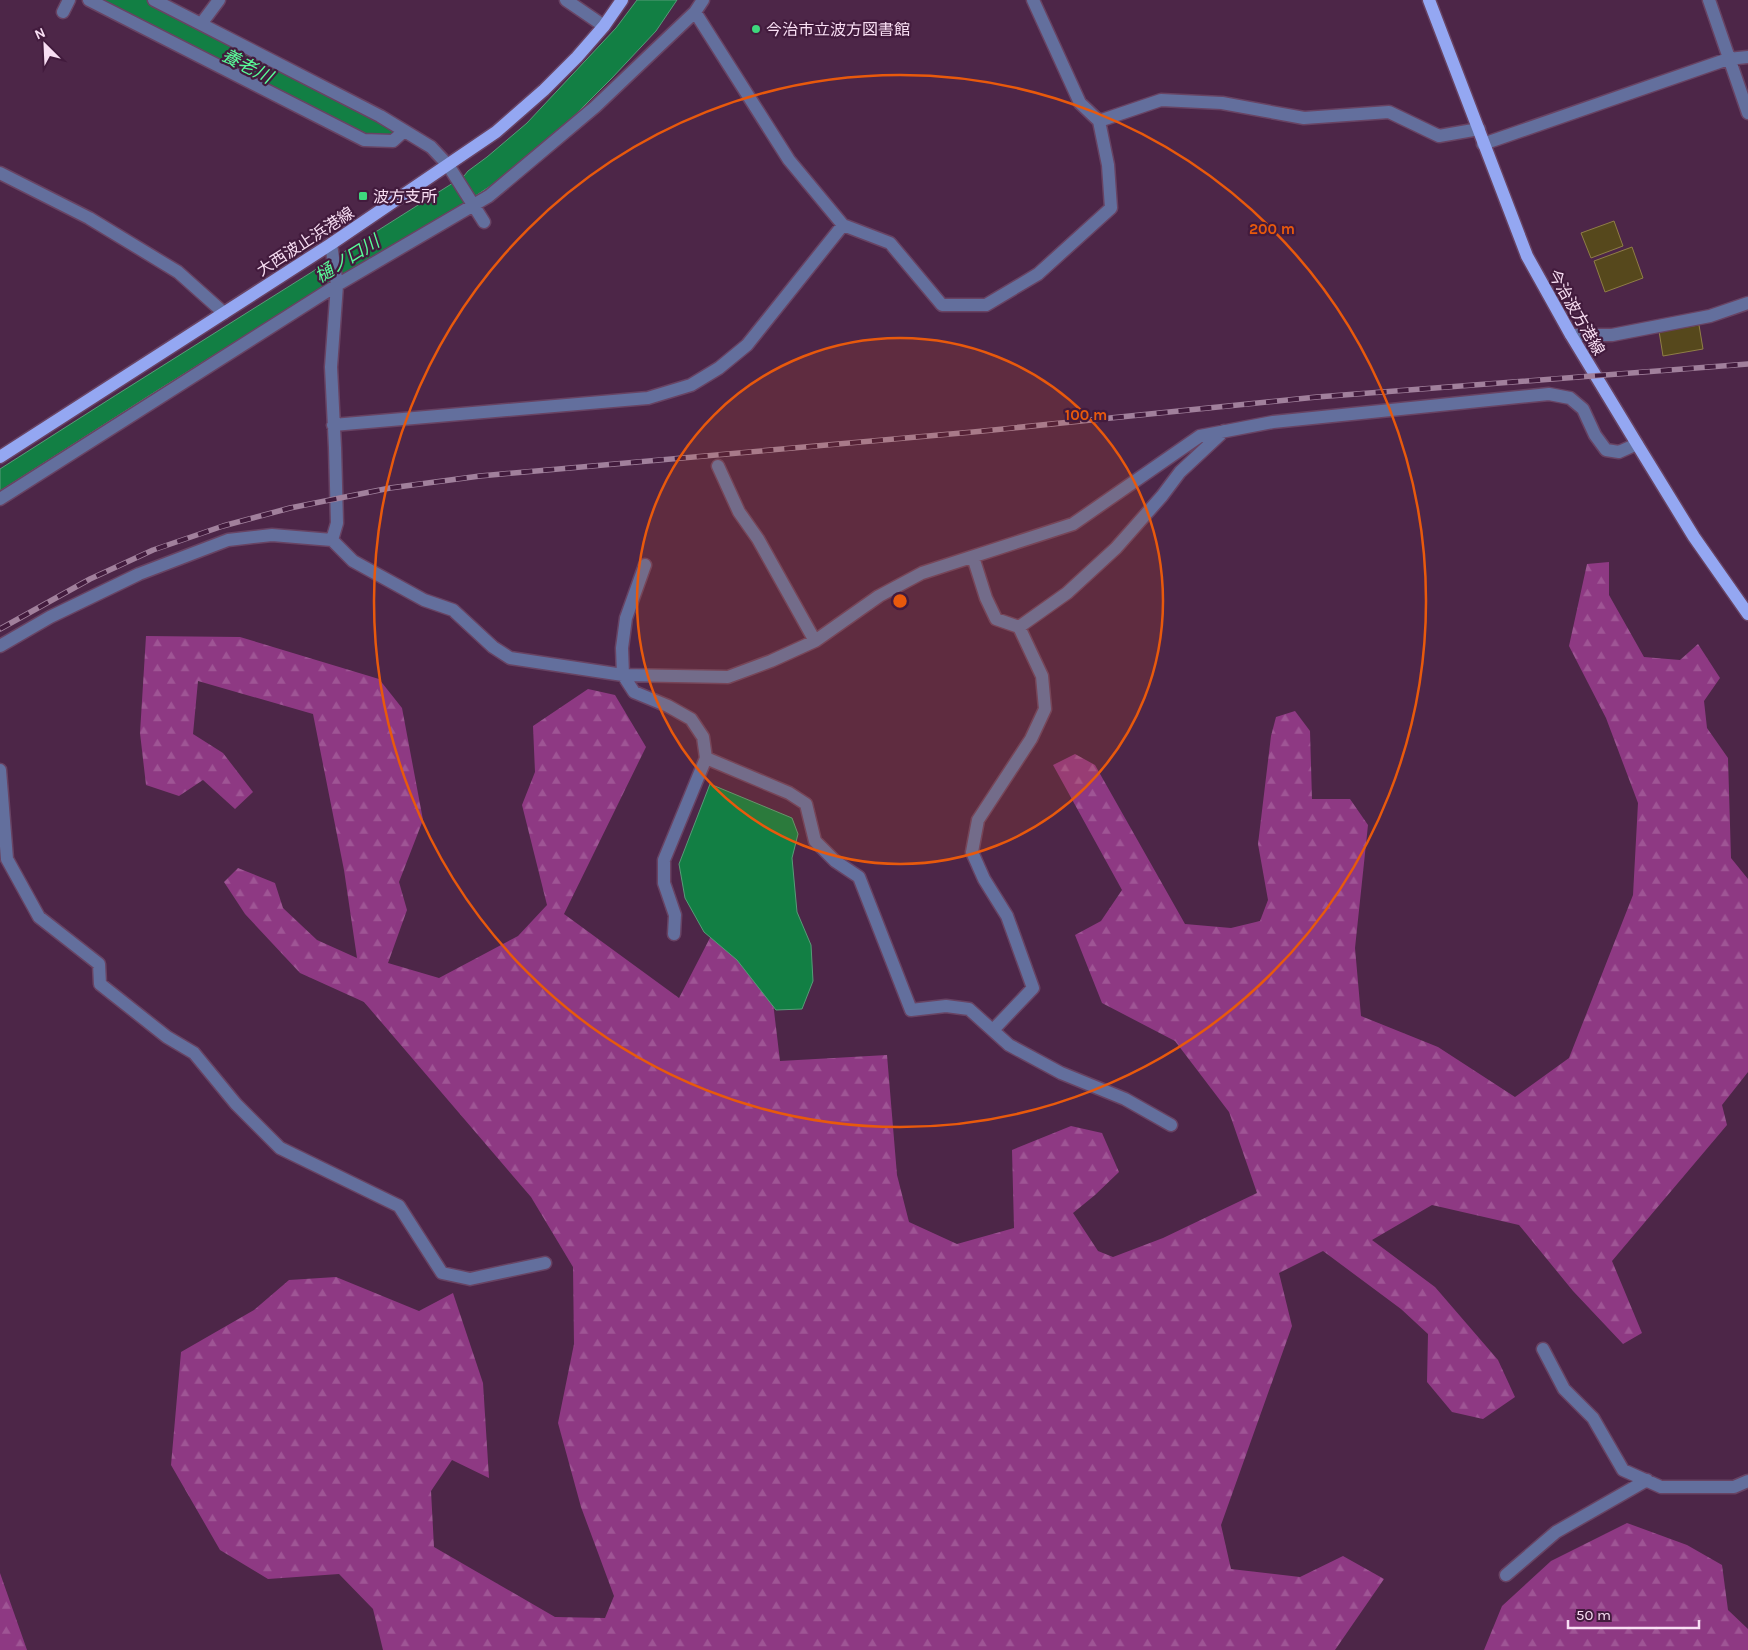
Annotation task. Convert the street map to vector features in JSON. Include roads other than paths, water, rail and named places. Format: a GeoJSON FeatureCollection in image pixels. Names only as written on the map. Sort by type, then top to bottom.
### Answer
{"type":"FeatureCollection","features":[{"type":"Feature","properties":{"kind":"main road","name":"大西波止浜港線"},"geometry":{"type":"LineString","coordinates":[[0,457],[224,313],[332,249],[496,132],[544,90],[577,57],[604,26],[622,0]]}},
{"type":"Feature","properties":{"kind":"main road","name":"今治波方港線"},"geometry":{"type":"LineString","coordinates":[[1429,0],[1527,256],[1571,335],[1694,537],[1748,614]]}},
{"type":"Feature","properties":{"kind":"street"},"geometry":{"type":"LineString","coordinates":[[63,12],[69,0]]}},
{"type":"Feature","properties":{"kind":"street"},"geometry":{"type":"LineString","coordinates":[[89,0],[364,140],[393,141],[404,131]]}},
{"type":"Feature","properties":{"kind":"street"},"geometry":{"type":"LineString","coordinates":[[154,0],[380,116],[431,147],[448,165],[484,222]]}},
{"type":"Feature","properties":{"kind":"street"},"geometry":{"type":"LineString","coordinates":[[201,24],[219,0]]}},
{"type":"Feature","properties":{"kind":"street"},"geometry":{"type":"LineString","coordinates":[[566,0],[604,26]]}},
{"type":"Feature","properties":{"kind":"street"},"geometry":{"type":"LineString","coordinates":[[0,499],[337,281],[472,203],[489,196],[595,107],[695,12],[704,0]]}},
{"type":"Feature","properties":{"kind":"street"},"geometry":{"type":"LineString","coordinates":[[695,12],[789,160],[843,225],[890,243],[942,305],[986,305],[1038,274],[1111,208],[1108,165],[1099,121],[1080,102],[1033,0]]}},
{"type":"Feature","properties":{"kind":"street"},"geometry":{"type":"LineString","coordinates":[[1709,0],[1748,113]]}},
{"type":"Feature","properties":{"kind":"street"},"geometry":{"type":"LineString","coordinates":[[1484,144],[1728,59],[1748,57]]}},
{"type":"Feature","properties":{"kind":"street"},"geometry":{"type":"LineString","coordinates":[[1099,121],[1161,100],[1222,103],[1304,118],[1389,112],[1439,136],[1479,129]]}},
{"type":"Feature","properties":{"kind":"street"},"geometry":{"type":"LineString","coordinates":[[0,173],[89,218],[178,272],[224,313]]}},
{"type":"Feature","properties":{"kind":"street"},"geometry":{"type":"LineString","coordinates":[[333,425],[648,398],[691,385],[720,368],[747,345],[843,225]]}},
{"type":"Feature","properties":{"kind":"street"},"geometry":{"type":"LineString","coordinates":[[332,249],[337,281],[331,368],[337,523],[332,540]]}},
{"type":"Feature","properties":{"kind":"street"},"geometry":{"type":"LineString","coordinates":[[1571,335],[1612,335],[1710,316],[1748,303]]}},
{"type":"Feature","properties":{"kind":"street"},"geometry":{"type":"LineString","coordinates":[[0,646],[50,617],[138,574],[228,540],[272,535],[332,540],[353,561],[424,600],[453,610],[493,648],[510,658],[623,675],[728,677],[771,661],[815,641],[879,596],[922,573],[1073,524],[1200,436],[1273,422],[1549,394],[1570,398],[1583,409],[1595,435],[1606,450],[1619,452],[1637,444]]}},
{"type":"Feature","properties":{"kind":"street"},"geometry":{"type":"LineString","coordinates":[[1018,627],[1067,593],[1116,548],[1162,496],[1180,472],[1224,431]]}},
{"type":"Feature","properties":{"kind":"street"},"geometry":{"type":"LineString","coordinates":[[718,466],[739,512],[758,539],[815,641]]}},
{"type":"Feature","properties":{"kind":"street"},"geometry":{"type":"LineString","coordinates":[[973,557],[986,598],[996,619],[1018,627],[1042,676],[1044,709],[1032,739],[978,820],[972,852],[984,879],[1007,916],[1033,988],[993,1030]]}},
{"type":"Feature","properties":{"kind":"street"},"geometry":{"type":"LineString","coordinates":[[645,565],[626,618],[622,648],[623,675],[634,692],[668,706],[690,719],[703,737],[706,758],[664,860],[664,883],[675,915],[674,934]]}},
{"type":"Feature","properties":{"kind":"street"},"geometry":{"type":"LineString","coordinates":[[706,758],[789,793],[806,804],[816,841],[835,861],[859,877],[911,1010],[946,1006],[969,1009],[1009,1045],[1061,1073],[1125,1099],[1171,1125]]}},
{"type":"Feature","properties":{"kind":"street"},"geometry":{"type":"LineString","coordinates":[[0,770],[7,859],[39,917],[99,964],[100,984],[167,1037],[194,1053],[236,1104],[280,1148],[399,1206],[442,1273],[470,1279],[545,1263]]}},
{"type":"Feature","properties":{"kind":"street"},"geometry":{"type":"LineString","coordinates":[[1543,1349],[1564,1389],[1593,1418],[1623,1470],[1661,1487],[1734,1487],[1748,1481]]}},
{"type":"Feature","properties":{"kind":"street"},"geometry":{"type":"LineString","coordinates":[[1506,1575],[1556,1532],[1647,1480]]}},
{"type":"Feature","properties":{"kind":"water","name":"樋ノ口川"},"geometry":{"type":"Polygon","coordinates":[[[637,0],[677,0],[656,31],[612,78],[540,150],[513,171],[445,216],[327,285],[0,491],[0,469],[464,176],[527,123],[616,28],[637,0]]]}},
{"type":"Feature","properties":{"kind":"water"},"geometry":{"type":"Polygon","coordinates":[[[710,784],[792,818],[798,834],[792,858],[797,912],[811,945],[813,981],[802,1009],[776,1010],[737,960],[704,932],[685,898],[679,864],[710,784]]]}},
{"type":"Feature","properties":{"kind":"waterway","name":"養老川"},"geometry":{"type":"LineString","coordinates":[[117,0],[378,132]]}},
{"type":"Feature","properties":{"kind":"railway"},"geometry":{"type":"LineString","coordinates":[[0,629],[90,579],[153,550],[223,526],[290,508],[390,488],[480,476],[973,432],[1317,397],[1748,364]]}},
{"type":"Feature","properties":{"kind":"place","name":"今治市立波方図書館"},"geometry":{"type":"Point","coordinates":[756,29]}},
{"type":"Feature","properties":{"kind":"place","name":"波方支所"},"geometry":{"type":"Point","coordinates":[363,196]}}]}
